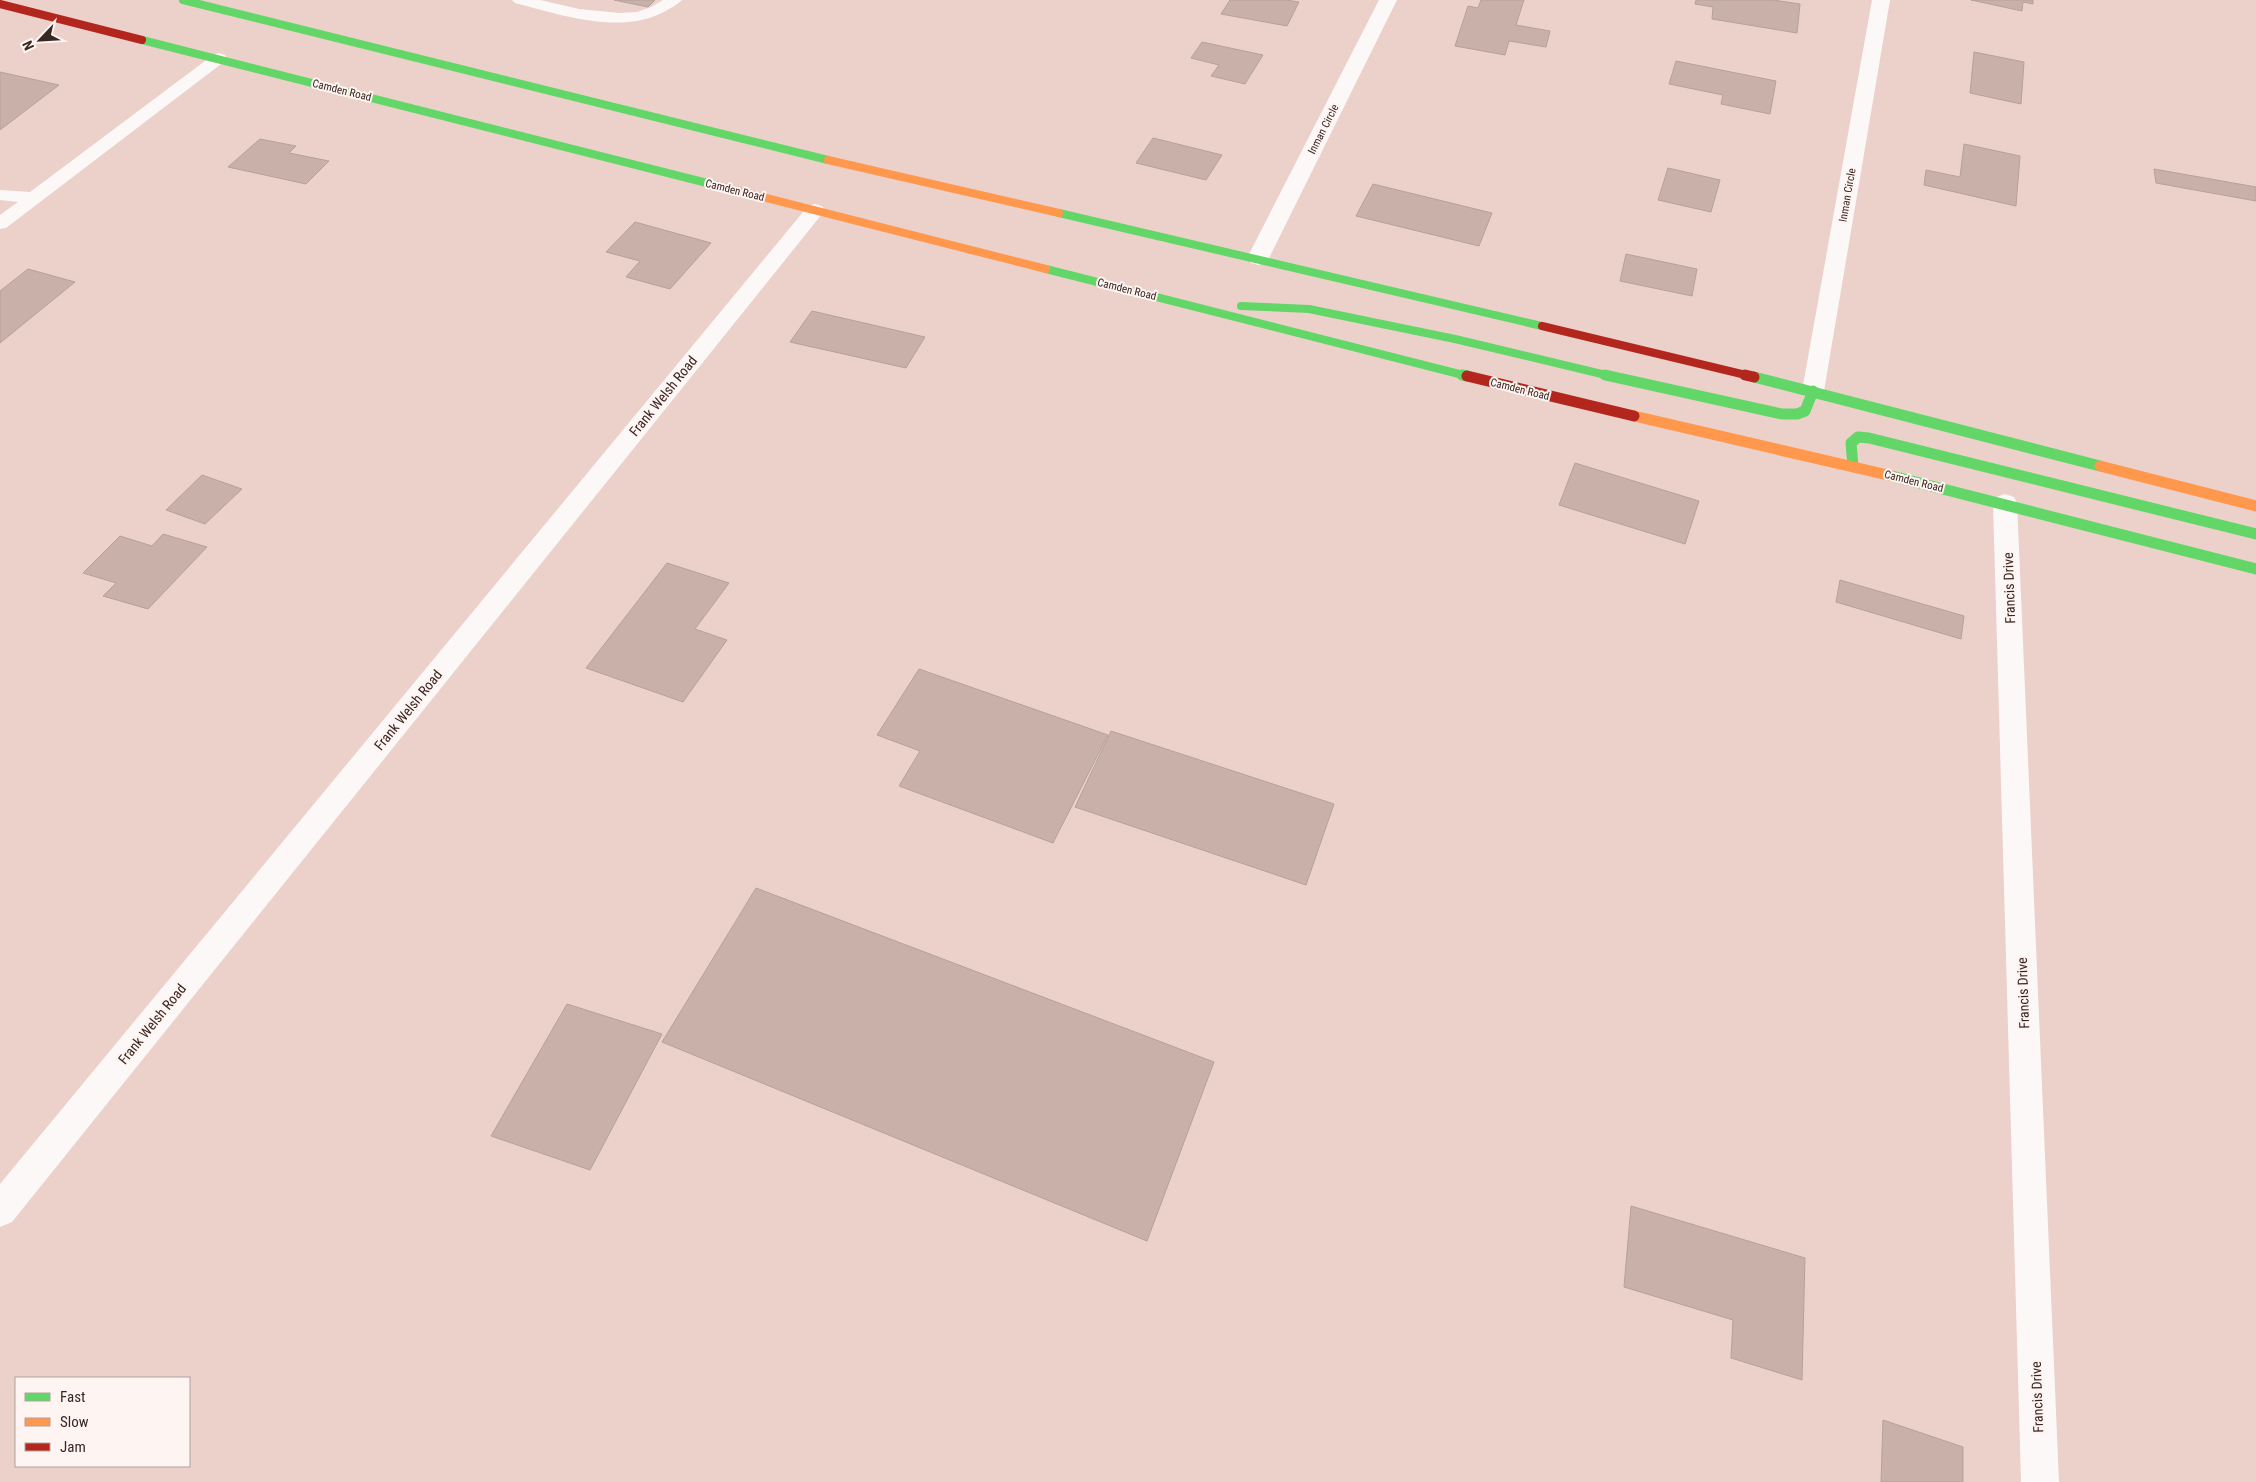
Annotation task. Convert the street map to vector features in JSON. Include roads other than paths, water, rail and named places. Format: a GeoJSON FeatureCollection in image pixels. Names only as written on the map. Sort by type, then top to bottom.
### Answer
{"type":"FeatureCollection","features":[{"type":"Feature","properties":{"kind":"main road"},"geometry":{"type":"LineString","coordinates":[[183,0],[206,2],[910,180],[1258,258],[1813,391],[2256,506]]}},
{"type":"Feature","properties":{"kind":"main road","name":"Camden Road"},"geometry":{"type":"LineString","coordinates":[[0,4],[219,58],[1536,394],[2006,503],[2256,569]]}},
{"type":"Feature","properties":{"kind":"main road"},"geometry":{"type":"LineString","coordinates":[[1189,305],[1309,309],[1456,339],[1724,403],[1782,414],[1797,414],[1805,411],[1813,391]]}},
{"type":"Feature","properties":{"kind":"main road"},"geometry":{"type":"LineString","coordinates":[[1853,466],[1851,442],[1858,437],[1869,438],[2256,534]]}},
{"type":"Feature","properties":{"kind":"street","name":"Inman Circle"},"geometry":{"type":"LineString","coordinates":[[1258,258],[1388,0]]}},
{"type":"Feature","properties":{"kind":"street","name":"Inman Circle"},"geometry":{"type":"LineString","coordinates":[[1813,391],[1881,0]]}},
{"type":"Feature","properties":{"kind":"street","name":"Frank Welsh Road"},"geometry":{"type":"LineString","coordinates":[[0,1210],[815,210]]}},
{"type":"Feature","properties":{"kind":"street","name":"Francis Drive"},"geometry":{"type":"LineString","coordinates":[[2006,503],[2040,1482]]}},
{"type":"Feature","properties":{"kind":"lane"},"geometry":{"type":"LineString","coordinates":[[520,0],[598,17],[628,18],[653,13],[674,0]]}},
{"type":"Feature","properties":{"kind":"lane"},"geometry":{"type":"LineString","coordinates":[[0,224],[219,58]]}},
{"type":"Feature","properties":{"kind":"lane"},"geometry":{"type":"LineString","coordinates":[[0,195],[33,198]]}}]}
